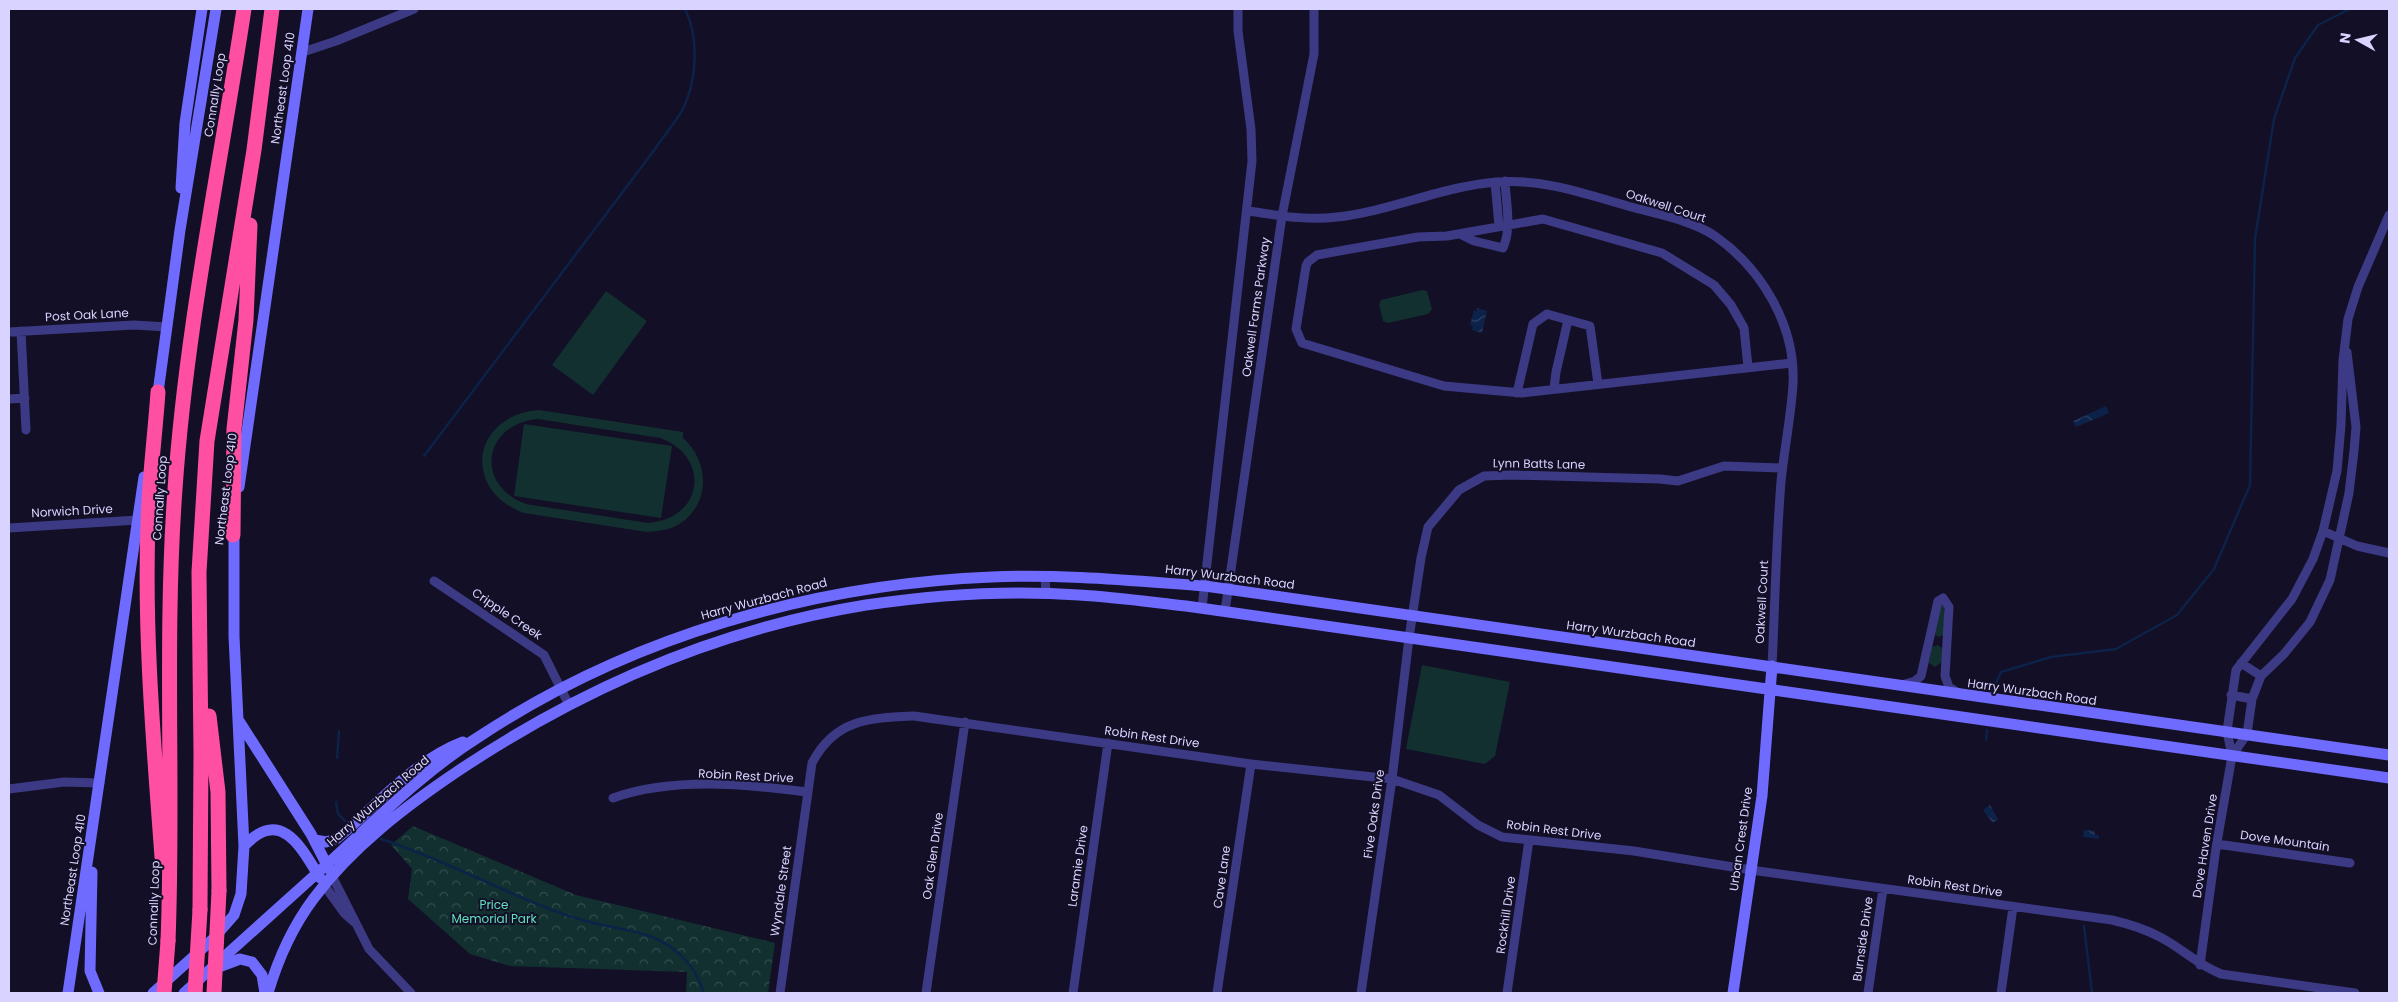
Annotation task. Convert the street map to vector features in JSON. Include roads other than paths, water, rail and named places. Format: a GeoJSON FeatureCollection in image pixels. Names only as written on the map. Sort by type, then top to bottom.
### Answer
{"type":"FeatureCollection","features":[{"type":"Feature","properties":{"kind":"highway","name":"Connally Loop"},"geometry":{"type":"LineString","coordinates":[[164,993],[168,941],[172,822],[170,585],[175,489],[199,292],[244,9]]}},
{"type":"Feature","properties":{"kind":"highway"},"geometry":{"type":"LineString","coordinates":[[195,993],[200,910],[199,572],[208,442],[254,150],[272,9]]}},
{"type":"Feature","properties":{"kind":"highway"},"geometry":{"type":"LineString","coordinates":[[233,535],[234,429],[246,320],[254,150]]}},
{"type":"Feature","properties":{"kind":"highway"},"geometry":{"type":"LineString","coordinates":[[158,392],[148,523],[148,575],[154,752],[168,941]]}},
{"type":"Feature","properties":{"kind":"highway"},"geometry":{"type":"LineString","coordinates":[[200,642],[218,792],[219,891],[214,993]]}},
{"type":"Feature","properties":{"kind":"main road"},"geometry":{"type":"LineString","coordinates":[[180,230],[185,124],[202,9]]}},
{"type":"Feature","properties":{"kind":"main road","name":"Northeast Loop 410"},"geometry":{"type":"LineString","coordinates":[[68,993],[158,392],[180,230],[216,9]]}},
{"type":"Feature","properties":{"kind":"main road","name":"Northeast Loop 410"},"geometry":{"type":"LineString","coordinates":[[308,9],[266,289],[233,535],[234,636],[238,719],[315,840],[326,864],[328,880]]}},
{"type":"Feature","properties":{"kind":"main road","name":"Harry Wurzbach Road"},"geometry":{"type":"LineString","coordinates":[[184,993],[416,782],[481,735],[562,688],[671,640],[721,623],[824,596],[966,578],[1079,578],[1205,586],[1607,645],[1772,666],[1964,696],[2389,755]]}},
{"type":"Feature","properties":{"kind":"main road","name":"Harry Wurzbach Road"},"geometry":{"type":"LineString","coordinates":[[328,880],[387,824],[415,801],[483,755],[569,705],[647,668],[726,638],[768,626],[857,607],[955,596],[1046,593],[1202,608],[2389,778]]}},
{"type":"Feature","properties":{"kind":"main road","name":"Urban Crest Drive"},"geometry":{"type":"LineString","coordinates":[[1733,993],[1762,796],[1772,666]]}},
{"type":"Feature","properties":{"kind":"main road"},"geometry":{"type":"LineString","coordinates":[[153,993],[213,939],[234,916],[241,894],[244,846],[238,719]]}},
{"type":"Feature","properties":{"kind":"main road"},"geometry":{"type":"LineString","coordinates":[[315,840],[326,842],[336,839],[425,762],[448,748],[481,735]]}},
{"type":"Feature","properties":{"kind":"main road"},"geometry":{"type":"LineString","coordinates":[[93,826],[90,971],[99,993]]}},
{"type":"Feature","properties":{"kind":"main road"},"geometry":{"type":"LineString","coordinates":[[244,846],[260,832],[276,830],[285,832],[294,839],[317,872],[328,880],[310,904],[288,941],[266,993]]}},
{"type":"Feature","properties":{"kind":"main road"},"geometry":{"type":"LineString","coordinates":[[207,972],[234,960],[252,962],[262,975],[266,993]]}},
{"type":"Feature","properties":{"kind":"street"},"geometry":{"type":"LineString","coordinates":[[303,52],[336,41],[414,9]]}},
{"type":"Feature","properties":{"kind":"street","name":"Oakwell Farms Parkway"},"geometry":{"type":"LineString","coordinates":[[1202,608],[1248,211],[1252,161],[1251,130],[1238,31],[1238,9]]}},
{"type":"Feature","properties":{"kind":"street","name":"Oakwell Farms Parkway"},"geometry":{"type":"LineString","coordinates":[[1224,611],[1282,216],[1314,54],[1314,9]]}},
{"type":"Feature","properties":{"kind":"street"},"geometry":{"type":"LineString","coordinates":[[1503,225],[1505,181]]}},
{"type":"Feature","properties":{"kind":"street","name":"Oakwell Court"},"geometry":{"type":"LineString","coordinates":[[1248,211],[1307,218],[1336,217],[1505,181],[1536,183],[1563,188],[1666,216],[1714,236],[1753,270],[1768,291],[1784,327],[1792,363],[1793,384],[1782,468],[1772,666]]}},
{"type":"Feature","properties":{"kind":"street"},"geometry":{"type":"LineString","coordinates":[[1460,234],[1474,242],[1503,248],[1506,240],[1495,182]]}},
{"type":"Feature","properties":{"kind":"street"},"geometry":{"type":"LineString","coordinates":[[2227,731],[2236,670],[2292,600],[2313,560],[2323,531],[2332,497],[2338,461],[2345,340],[2355,294],[2389,215]]}},
{"type":"Feature","properties":{"kind":"street"},"geometry":{"type":"LineString","coordinates":[[1748,367],[1744,328],[1731,305],[1714,285],[1662,253],[1543,219],[1447,236],[1418,237],[1317,255],[1306,266],[1296,329],[1302,343],[1444,386],[1517,393],[1792,363]]}},
{"type":"Feature","properties":{"kind":"street"},"geometry":{"type":"LineString","coordinates":[[1517,393],[1533,324],[1547,314],[1590,326],[1598,384]]}},
{"type":"Feature","properties":{"kind":"street"},"geometry":{"type":"LineString","coordinates":[[1554,389],[1568,320]]}},
{"type":"Feature","properties":{"kind":"street","name":"Post Oak Lane"},"geometry":{"type":"LineString","coordinates":[[9,332],[134,325],[167,327]]}},
{"type":"Feature","properties":{"kind":"street"},"geometry":{"type":"LineString","coordinates":[[21,331],[26,430]]}},
{"type":"Feature","properties":{"kind":"street"},"geometry":{"type":"LineString","coordinates":[[2232,756],[2247,734],[2252,699],[2260,676],[2284,654],[2310,622],[2330,580],[2349,493],[2356,427],[2345,340]]}},
{"type":"Feature","properties":{"kind":"street"},"geometry":{"type":"LineString","coordinates":[[9,398],[25,398]]}},
{"type":"Feature","properties":{"kind":"street","name":"Lynn Batts Lane"},"geometry":{"type":"LineString","coordinates":[[1409,638],[1421,558],[1428,527],[1451,498],[1476,479],[1484,476],[1512,475],[1678,481],[1724,466],[1782,468]]}},
{"type":"Feature","properties":{"kind":"street","name":"Norwich Drive"},"geometry":{"type":"LineString","coordinates":[[9,528],[138,520]]}},
{"type":"Feature","properties":{"kind":"street"},"geometry":{"type":"LineString","coordinates":[[2323,531],[2357,546],[2389,553]]}},
{"type":"Feature","properties":{"kind":"street"},"geometry":{"type":"LineString","coordinates":[[1045,577],[1046,593]]}},
{"type":"Feature","properties":{"kind":"street"},"geometry":{"type":"LineString","coordinates":[[1079,578],[1079,595]]}},
{"type":"Feature","properties":{"kind":"street","name":"Cripple Creek"},"geometry":{"type":"LineString","coordinates":[[434,581],[532,645],[544,655],[569,705]]}},
{"type":"Feature","properties":{"kind":"street"},"geometry":{"type":"LineString","coordinates":[[904,586],[906,601]]}},
{"type":"Feature","properties":{"kind":"street"},"geometry":{"type":"LineString","coordinates":[[1897,685],[1915,681],[1921,676],[1938,601],[1943,598],[1949,607],[1944,676],[1949,687],[1964,696]]}},
{"type":"Feature","properties":{"kind":"street"},"geometry":{"type":"LineString","coordinates":[[721,623],[726,638]]}},
{"type":"Feature","properties":{"kind":"street","name":"Five Oaks Drive"},"geometry":{"type":"LineString","coordinates":[[1361,993],[1392,779],[1409,638]]}},
{"type":"Feature","properties":{"kind":"street"},"geometry":{"type":"LineString","coordinates":[[1930,640],[1946,642]]}},
{"type":"Feature","properties":{"kind":"street"},"geometry":{"type":"LineString","coordinates":[[2241,663],[2260,676]]}},
{"type":"Feature","properties":{"kind":"street"},"geometry":{"type":"LineString","coordinates":[[2231,695],[2252,699]]}},
{"type":"Feature","properties":{"kind":"street","name":"Robin Rest Drive"},"geometry":{"type":"LineString","coordinates":[[613,798],[628,793],[657,789],[709,785],[768,787],[807,792],[812,763],[831,736],[850,725],[871,718],[914,716],[1251,764],[1392,779],[1439,795],[1489,832],[1502,837],[1634,851],[1751,870],[2129,924],[2160,937],[2200,965],[2221,974],[2349,993]]}},
{"type":"Feature","properties":{"kind":"street","name":"Oak Glen Drive"},"geometry":{"type":"LineString","coordinates":[[926,993],[964,722]]}},
{"type":"Feature","properties":{"kind":"street","name":"Dove Haven Drive"},"geometry":{"type":"LineString","coordinates":[[2200,965],[2217,844],[2232,756],[2227,731]]}},
{"type":"Feature","properties":{"kind":"street","name":"Laramie Drive"},"geometry":{"type":"LineString","coordinates":[[1073,993],[1108,743]]}},
{"type":"Feature","properties":{"kind":"street","name":"Cave Lane"},"geometry":{"type":"LineString","coordinates":[[1217,993],[1251,764]]}},
{"type":"Feature","properties":{"kind":"street"},"geometry":{"type":"LineString","coordinates":[[9,789],[64,782],[100,783]]}},
{"type":"Feature","properties":{"kind":"street","name":"Wyndale Street"},"geometry":{"type":"LineString","coordinates":[[780,993],[807,792]]}},
{"type":"Feature","properties":{"kind":"street","name":"Rockhill Drive"},"geometry":{"type":"LineString","coordinates":[[1507,993],[1529,840]]}},
{"type":"Feature","properties":{"kind":"street","name":"Dove Mountain"},"geometry":{"type":"LineString","coordinates":[[2217,844],[2350,863]]}},
{"type":"Feature","properties":{"kind":"street"},"geometry":{"type":"LineString","coordinates":[[328,880],[345,914],[354,922],[369,949],[411,993]]}},
{"type":"Feature","properties":{"kind":"street","name":"Burnside Drive"},"geometry":{"type":"LineString","coordinates":[[1868,993],[1883,888]]}},
{"type":"Feature","properties":{"kind":"street"},"geometry":{"type":"LineString","coordinates":[[2001,993],[2013,907]]}},
{"type":"Feature","properties":{"kind":"water"},"geometry":{"type":"Polygon","coordinates":[[[1477,308],[1487,311],[1482,333],[1472,330],[1473,326],[1470,325],[1474,310],[1477,311],[1477,308]]]}},
{"type":"Feature","properties":{"kind":"water"},"geometry":{"type":"Polygon","coordinates":[[[2106,406],[2109,413],[2076,427],[2073,421],[2106,406]]]}},
{"type":"Feature","properties":{"kind":"water"},"geometry":{"type":"Polygon","coordinates":[[[1990,805],[1998,819],[1993,823],[1983,810],[1990,805]]]}},
{"type":"Feature","properties":{"kind":"water"},"geometry":{"type":"Polygon","coordinates":[[[2084,830],[2095,831],[2095,835],[2099,835],[2099,839],[2083,837],[2084,830]]]}},
{"type":"Feature","properties":{"kind":"waterway"},"geometry":{"type":"LineString","coordinates":[[424,456],[655,149],[684,107],[692,83],[695,58],[693,32],[685,9]]}},
{"type":"Feature","properties":{"kind":"waterway"},"geometry":{"type":"LineString","coordinates":[[1992,692],[2001,672],[2051,657],[2116,649],[2177,615],[2214,569],[2250,485],[2255,239],[2274,119],[2295,58],[2318,25],[2350,9]]}},
{"type":"Feature","properties":{"kind":"waterway"},"geometry":{"type":"LineString","coordinates":[[1986,740],[1987,730]]}},
{"type":"Feature","properties":{"kind":"waterway"},"geometry":{"type":"LineString","coordinates":[[337,758],[339,731]]}},
{"type":"Feature","properties":{"kind":"waterway"},"geometry":{"type":"LineString","coordinates":[[336,802],[338,814],[345,821]]}},
{"type":"Feature","properties":{"kind":"waterway"},"geometry":{"type":"LineString","coordinates":[[381,839],[432,858],[531,902],[582,920],[640,933],[662,942],[678,952],[688,962],[699,980],[704,993]]}},
{"type":"Feature","properties":{"kind":"waterway"},"geometry":{"type":"LineString","coordinates":[[2084,926],[2092,993]]}},
{"type":"Feature","properties":{"kind":"park label","name":"Price Memorial Park"},"geometry":{"type":"Point","coordinates":[494,912]}}]}
